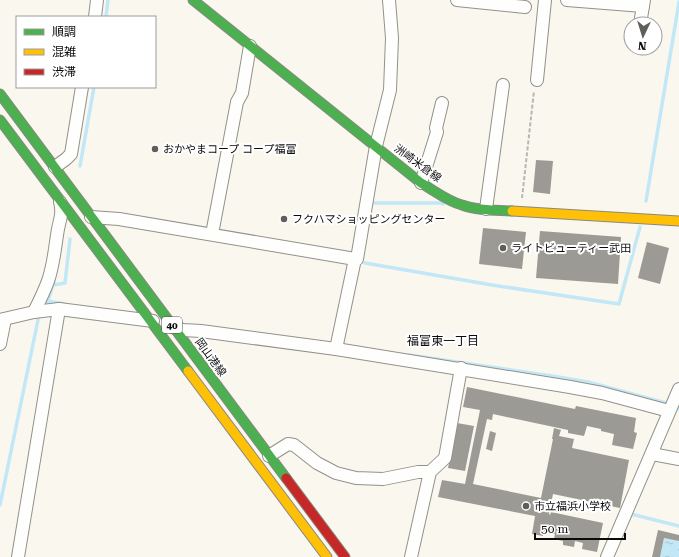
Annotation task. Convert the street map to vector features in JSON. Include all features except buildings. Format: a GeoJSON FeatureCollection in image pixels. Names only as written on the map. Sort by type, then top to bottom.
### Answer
{"type":"FeatureCollection","features":[{"type":"Feature","properties":{"kind":"main road","name":"洲崎米倉線"},"geometry":{"type":"LineString","coordinates":[[193,0],[421,183],[461,205],[486,209],[679,221]]}},
{"type":"Feature","properties":{"kind":"main road","name":"岡山港線"},"geometry":{"type":"LineString","coordinates":[[0,94],[345,557]]}},
{"type":"Feature","properties":{"kind":"main road","name":"40"},"geometry":{"type":"LineString","coordinates":[[0,120],[327,557]]}},
{"type":"Feature","properties":{"kind":"main road"},"geometry":{"type":"LineString","coordinates":[[56,194],[65,182]]}},
{"type":"Feature","properties":{"kind":"street"},"geometry":{"type":"LineString","coordinates":[[95,16],[97,0]]}},
{"type":"Feature","properties":{"kind":"street"},"geometry":{"type":"LineString","coordinates":[[337,346],[355,259],[357,259],[376,146],[390,90],[392,38],[389,0]]}},
{"type":"Feature","properties":{"kind":"street"},"geometry":{"type":"LineString","coordinates":[[457,0],[524,7]]}},
{"type":"Feature","properties":{"kind":"street"},"geometry":{"type":"LineString","coordinates":[[537,80],[545,0]]}},
{"type":"Feature","properties":{"kind":"street"},"geometry":{"type":"LineString","coordinates":[[567,0],[643,3],[641,16]]}},
{"type":"Feature","properties":{"kind":"street"},"geometry":{"type":"LineString","coordinates":[[212,234],[237,102],[242,93],[250,46]]}},
{"type":"Feature","properties":{"kind":"street"},"geometry":{"type":"LineString","coordinates":[[486,209],[503,85]]}},
{"type":"Feature","properties":{"kind":"street"},"geometry":{"type":"LineString","coordinates":[[55,167],[71,154],[82,88]]}},
{"type":"Feature","properties":{"kind":"street"},"geometry":{"type":"LineString","coordinates":[[421,183],[437,132],[436,128],[442,103]]}},
{"type":"Feature","properties":{"kind":"street"},"geometry":{"type":"LineString","coordinates":[[38,311],[51,271],[58,226],[61,217],[62,209],[56,194]]}},
{"type":"Feature","properties":{"kind":"street"},"geometry":{"type":"LineString","coordinates":[[91,217],[119,218],[355,259]]}},
{"type":"Feature","properties":{"kind":"street"},"geometry":{"type":"LineString","coordinates":[[18,557],[59,309]]}},
{"type":"Feature","properties":{"kind":"street"},"geometry":{"type":"LineString","coordinates":[[0,344],[3,319],[38,311],[59,309],[151,321],[183,330],[337,346],[673,406]]}},
{"type":"Feature","properties":{"kind":"street"},"geometry":{"type":"LineString","coordinates":[[411,557],[430,472],[445,458],[461,368]]}},
{"type":"Feature","properties":{"kind":"street"},"geometry":{"type":"LineString","coordinates":[[607,557],[679,389]]}},
{"type":"Feature","properties":{"kind":"street"},"geometry":{"type":"LineString","coordinates":[[269,456],[288,444],[294,445],[317,463],[336,473],[356,478],[383,479],[418,472],[430,472]]}},
{"type":"Feature","properties":{"kind":"street"},"geometry":{"type":"LineString","coordinates":[[652,454],[679,459]]}},
{"type":"Feature","properties":{"kind":"path"},"geometry":{"type":"LineString","coordinates":[[520,211],[535,82],[537,80]]}},
{"type":"Feature","properties":{"kind":"water"},"geometry":{"type":"Polygon","coordinates":[[[664,538],[679,541],[679,557],[660,557],[664,538]]]}},
{"type":"Feature","properties":{"kind":"waterway"},"geometry":{"type":"LineString","coordinates":[[106,16],[108,0]]}},
{"type":"Feature","properties":{"kind":"waterway"},"geometry":{"type":"LineString","coordinates":[[646,201],[679,2]]}},
{"type":"Feature","properties":{"kind":"waterway"},"geometry":{"type":"LineString","coordinates":[[80,166],[94,88]]}},
{"type":"Feature","properties":{"kind":"waterway"},"geometry":{"type":"LineString","coordinates":[[374,203],[443,204]]}},
{"type":"Feature","properties":{"kind":"waterway"},"geometry":{"type":"LineString","coordinates":[[365,263],[492,285],[619,304],[640,227]]}},
{"type":"Feature","properties":{"kind":"waterway"},"geometry":{"type":"LineString","coordinates":[[53,285],[65,283],[70,239]]}},
{"type":"Feature","properties":{"kind":"waterway"},"geometry":{"type":"LineString","coordinates":[[48,301],[54,281]]}},
{"type":"Feature","properties":{"kind":"waterway"},"geometry":{"type":"LineString","coordinates":[[42,305],[48,301],[65,304]]}},
{"type":"Feature","properties":{"kind":"waterway"},"geometry":{"type":"LineString","coordinates":[[0,505],[39,315]]}},
{"type":"Feature","properties":{"kind":"waterway"},"geometry":{"type":"LineString","coordinates":[[409,355],[588,382],[666,403],[679,409]]}},
{"type":"Feature","properties":{"kind":"waterway"},"geometry":{"type":"LineString","coordinates":[[631,514],[679,526]]}},
{"type":"Feature","properties":{"kind":"traffic: fast"},"geometry":{"type":"LineString","coordinates":[[193,0],[421,183],[441,196],[468,207],[487,210],[512,211]]}},
{"type":"Feature","properties":{"kind":"traffic: fast"},"geometry":{"type":"LineString","coordinates":[[0,94],[286,478]]}},
{"type":"Feature","properties":{"kind":"traffic: fast"},"geometry":{"type":"LineString","coordinates":[[0,120],[188,371]]}},
{"type":"Feature","properties":{"kind":"traffic: slow"},"geometry":{"type":"LineString","coordinates":[[512,211],[679,221]]}},
{"type":"Feature","properties":{"kind":"traffic: slow"},"geometry":{"type":"LineString","coordinates":[[188,371],[327,557]]}},
{"type":"Feature","properties":{"kind":"traffic: jam"},"geometry":{"type":"LineString","coordinates":[[286,478],[345,557]]}},
{"type":"Feature","properties":{"kind":"place","name":"おかやまコープ コープ福富"},"geometry":{"type":"Point","coordinates":[155,149]}},
{"type":"Feature","properties":{"kind":"place","name":"フクハマショッピングセンター"},"geometry":{"type":"Point","coordinates":[284,219]}},
{"type":"Feature","properties":{"kind":"place","name":"ライトビューティー武田"},"geometry":{"type":"Point","coordinates":[503,248]}},
{"type":"Feature","properties":{"kind":"place","name":"市立福浜小学校"},"geometry":{"type":"Point","coordinates":[526,506]}},
{"type":"Feature","properties":{"kind":"district","name":"福富東一丁目"},"geometry":{"type":"Point","coordinates":[443,341]}}]}
